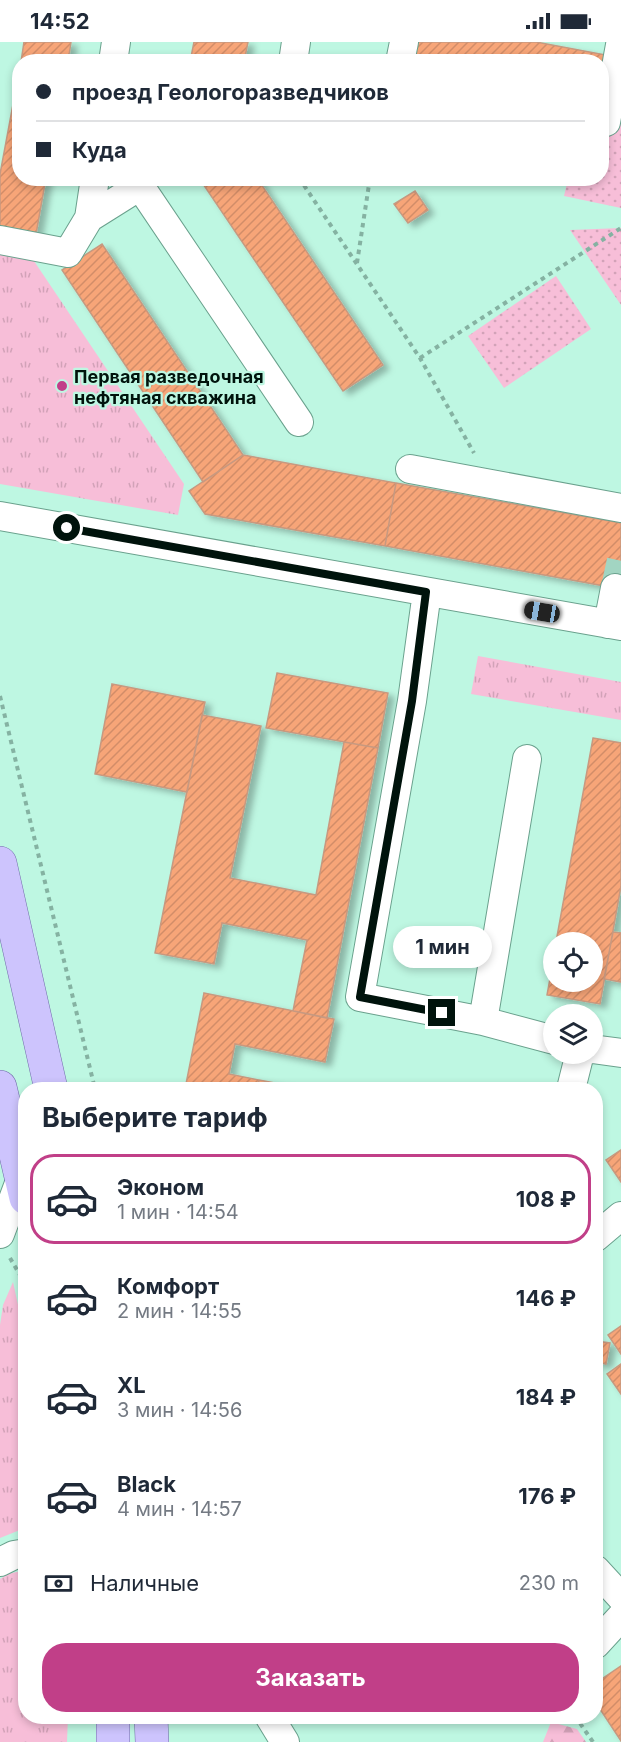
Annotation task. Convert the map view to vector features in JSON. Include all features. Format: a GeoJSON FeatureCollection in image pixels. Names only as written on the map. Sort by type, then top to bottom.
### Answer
{"type":"FeatureCollection","features":[{"type":"Feature","properties":{"kind":"main road"},"geometry":{"type":"LineString","coordinates":[[0,863],[49,1082]]}},
{"type":"Feature","properties":{"kind":"main road"},"geometry":{"type":"LineString","coordinates":[[0,1087],[18,1184]]}},
{"type":"Feature","properties":{"kind":"main road"},"geometry":{"type":"LineString","coordinates":[[113,1724],[113,1742]]}},
{"type":"Feature","properties":{"kind":"main road"},"geometry":{"type":"LineString","coordinates":[[151,1724],[152,1742]]}},
{"type":"Feature","properties":{"kind":"street"},"geometry":{"type":"LineString","coordinates":[[609,93],[614,44]]}},
{"type":"Feature","properties":{"kind":"street"},"geometry":{"type":"LineString","coordinates":[[0,240],[68,253],[89,218],[94,186]]}},
{"type":"Feature","properties":{"kind":"street"},"geometry":{"type":"LineString","coordinates":[[89,218],[140,186]]}},
{"type":"Feature","properties":{"kind":"street"},"geometry":{"type":"LineString","coordinates":[[149,186],[299,422]]}},
{"type":"Feature","properties":{"kind":"street"},"geometry":{"type":"LineString","coordinates":[[410,469],[491,482],[621,508]]}},
{"type":"Feature","properties":{"kind":"street"},"geometry":{"type":"LineString","coordinates":[[0,516],[614,625],[615,588]]}},
{"type":"Feature","properties":{"kind":"street"},"geometry":{"type":"LineString","coordinates":[[426,592],[412,701],[360,997],[483,1021],[543,1037]]}},
{"type":"Feature","properties":{"kind":"street"},"geometry":{"type":"LineString","coordinates":[[483,1021],[527,759]]}},
{"type":"Feature","properties":{"kind":"street"},"geometry":{"type":"LineString","coordinates":[[603,1051],[621,1053]]}},
{"type":"Feature","properties":{"kind":"street"},"geometry":{"type":"LineString","coordinates":[[574,1082],[578,1064]]}},
{"type":"Feature","properties":{"kind":"street"},"geometry":{"type":"LineString","coordinates":[[4,1244],[18,1184]]}},
{"type":"Feature","properties":{"kind":"street"},"geometry":{"type":"LineString","coordinates":[[603,1231],[621,1216]]}},
{"type":"Feature","properties":{"kind":"street"},"geometry":{"type":"LineString","coordinates":[[0,1562],[18,1554]]}},
{"type":"Feature","properties":{"kind":"street"},"geometry":{"type":"LineString","coordinates":[[603,1578],[621,1597]]}},
{"type":"Feature","properties":{"kind":"street"},"geometry":{"type":"LineString","coordinates":[[603,1636],[621,1617]]}},
{"type":"Feature","properties":{"kind":"street"},"geometry":{"type":"LineString","coordinates":[[274,1724],[285,1742]]}},
{"type":"Feature","properties":{"kind":"path"},"geometry":{"type":"LineString","coordinates":[[304,186],[420,358],[491,482]]}},
{"type":"Feature","properties":{"kind":"path"},"geometry":{"type":"LineString","coordinates":[[357,264],[369,186]]}},
{"type":"Feature","properties":{"kind":"path"},"geometry":{"type":"LineString","coordinates":[[420,358],[621,228]]}},
{"type":"Feature","properties":{"kind":"path"},"geometry":{"type":"LineString","coordinates":[[0,696],[93,1082]]}},
{"type":"Feature","properties":{"kind":"path"},"geometry":{"type":"LineString","coordinates":[[4,1244],[18,1271]]}},
{"type":"Feature","properties":{"kind":"path"},"geometry":{"type":"LineString","coordinates":[[581,1724],[593,1742]]}},
{"type":"Feature","properties":{"kind":"green space"},"geometry":{"type":"Polygon","coordinates":[[[621,109],[621,208],[564,196],[566,186],[609,186],[609,120],[621,109]]]}},
{"type":"Feature","properties":{"kind":"green space"},"geometry":{"type":"Polygon","coordinates":[[[621,228],[621,305],[570,230],[621,228]]]}},
{"type":"Feature","properties":{"kind":"green space"},"geometry":{"type":"Polygon","coordinates":[[[0,254],[34,261],[184,484],[178,515],[0,484],[0,254]]]}},
{"type":"Feature","properties":{"kind":"green space"},"geometry":{"type":"Polygon","coordinates":[[[556,276],[591,329],[504,388],[468,336],[556,276]]]}},
{"type":"Feature","properties":{"kind":"green space"},"geometry":{"type":"Polygon","coordinates":[[[478,656],[621,682],[621,720],[471,694],[478,656]]]}},
{"type":"Feature","properties":{"kind":"green space"},"geometry":{"type":"Polygon","coordinates":[[[13,1282],[18,1305],[18,1531],[0,1538],[0,1325],[3,1305],[13,1282]]]}},
{"type":"Feature","properties":{"kind":"green space"},"geometry":{"type":"Polygon","coordinates":[[[18,1572],[18,1724],[68,1724],[67,1742],[0,1742],[0,1579],[18,1572]]]}},
{"type":"Feature","properties":{"kind":"green space"},"geometry":{"type":"Polygon","coordinates":[[[550,1724],[558,1724],[577,1729],[586,1742],[543,1742],[550,1724]]]}},
{"type":"Feature","properties":{"kind":"building"},"geometry":{"type":"Polygon","coordinates":[[[24,42],[71,42],[69,54],[22,54],[24,42]]]}},
{"type":"Feature","properties":{"kind":"building"},"geometry":{"type":"Polygon","coordinates":[[[194,42],[248,42],[246,54],[192,54],[194,42]]]}},
{"type":"Feature","properties":{"kind":"building"},"geometry":{"type":"Polygon","coordinates":[[[410,42],[536,42],[601,54],[408,54],[410,42]]]}},
{"type":"Feature","properties":{"kind":"building"},"geometry":{"type":"Polygon","coordinates":[[[12,110],[12,186],[45,186],[36,234],[0,227],[0,174],[12,110]]]}},
{"type":"Feature","properties":{"kind":"building"},"geometry":{"type":"Polygon","coordinates":[[[204,186],[262,186],[383,365],[343,391],[204,186]]]}},
{"type":"Feature","properties":{"kind":"building"},"geometry":{"type":"Polygon","coordinates":[[[415,191],[428,210],[408,223],[394,204],[415,191]]]}},
{"type":"Feature","properties":{"kind":"building"},"geometry":{"type":"Polygon","coordinates":[[[102,244],[243,455],[203,482],[62,270],[102,244]]]}},
{"type":"Feature","properties":{"kind":"building"},"geometry":{"type":"Polygon","coordinates":[[[243,455],[396,483],[385,546],[205,514],[189,491],[243,455]]]}},
{"type":"Feature","properties":{"kind":"building"},"geometry":{"type":"Polygon","coordinates":[[[396,483],[621,523],[621,589],[385,546],[396,483]]]}},
{"type":"Feature","properties":{"kind":"building"},"geometry":{"type":"Polygon","coordinates":[[[277,673],[388,693],[378,748],[266,728],[277,673]]]}},
{"type":"Feature","properties":{"kind":"building"},"geometry":{"type":"Polygon","coordinates":[[[112,684],[205,702],[187,792],[95,774],[112,684]]]}},
{"type":"Feature","properties":{"kind":"building"},"geometry":{"type":"Polygon","coordinates":[[[202,715],[261,726],[230,878],[316,895],[344,742],[378,748],[327,1018],[293,1011],[307,940],[222,923],[214,964],[155,953],[202,715]]]}},
{"type":"Feature","properties":{"kind":"building"},"geometry":{"type":"Polygon","coordinates":[[[593,738],[621,743],[621,886],[603,987],[603,932],[558,932],[593,738]]]}},
{"type":"Feature","properties":{"kind":"building"},"geometry":{"type":"Polygon","coordinates":[[[613,932],[621,933],[621,982],[604,979],[613,932]]]}},
{"type":"Feature","properties":{"kind":"building"},"geometry":{"type":"Polygon","coordinates":[[[548,992],[602,992],[600,1004],[547,995],[548,992]]]}},
{"type":"Feature","properties":{"kind":"building"},"geometry":{"type":"Polygon","coordinates":[[[204,993],[334,1019],[325,1062],[235,1044],[229,1074],[259,1080],[259,1082],[186,1082],[204,993]]]}},
{"type":"Feature","properties":{"kind":"building"},"geometry":{"type":"Polygon","coordinates":[[[621,1150],[621,1182],[606,1160],[621,1150]]]}},
{"type":"Feature","properties":{"kind":"building"},"geometry":{"type":"Polygon","coordinates":[[[621,1326],[621,1354],[608,1335],[621,1326]]]}},
{"type":"Feature","properties":{"kind":"building"},"geometry":{"type":"Polygon","coordinates":[[[603,1342],[610,1343],[606,1364],[603,1363],[603,1342]]]}},
{"type":"Feature","properties":{"kind":"building"},"geometry":{"type":"Polygon","coordinates":[[[621,1364],[621,1394],[607,1374],[621,1364]]]}},
{"type":"Feature","properties":{"kind":"building"},"geometry":{"type":"Polygon","coordinates":[[[621,1666],[621,1741],[603,1714],[603,1678],[621,1666]]]}},
{"type":"Feature","properties":{"kind":"tunnel"},"geometry":{"type":"LineString","coordinates":[[615,588],[621,560]]}},
{"type":"Feature","properties":{"kind":"place","name":"Первая разведочная нефтяная скважина"},"geometry":{"type":"Point","coordinates":[62,386]}},
{"type":"Feature","properties":{"kind":"route"},"geometry":{"type":"LineString","coordinates":[[67,528],[426,592],[412,701],[360,997],[442,1013]]}}]}
